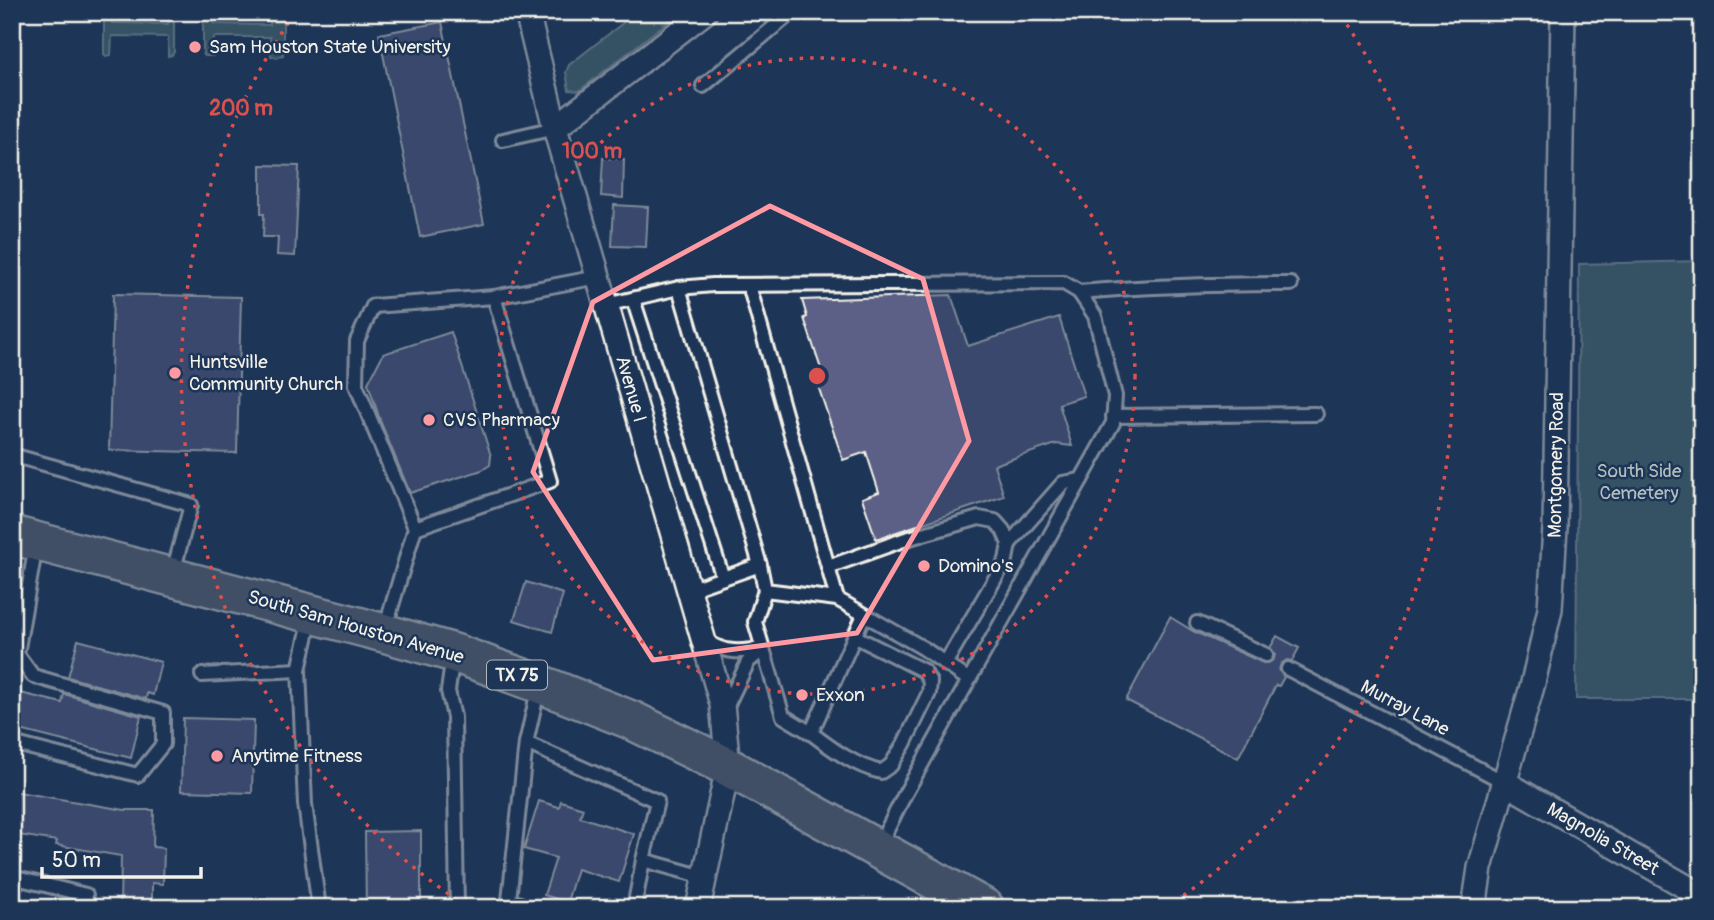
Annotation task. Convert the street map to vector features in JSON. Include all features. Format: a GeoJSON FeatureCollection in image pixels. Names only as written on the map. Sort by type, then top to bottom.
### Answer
{"type":"FeatureCollection","features":[{"type":"Feature","properties":{"kind":"main road","name":"South Sam Houston Avenue"},"geometry":{"type":"LineString","coordinates":[[25,538],[384,633],[454,653],[540,684],[631,720],[728,767],[972,904]]}},
{"type":"Feature","properties":{"kind":"street","name":"Avenue I"},"geometry":{"type":"LineString","coordinates":[[527,12],[555,128],[722,704],[728,767],[698,908]]}},
{"type":"Feature","properties":{"kind":"street"},"geometry":{"type":"LineString","coordinates":[[555,128],[705,12]]}},
{"type":"Feature","properties":{"kind":"street","name":"Montgomery Road"},"geometry":{"type":"LineString","coordinates":[[1474,908],[1480,868],[1533,683],[1550,609],[1555,514],[1563,12]]}},
{"type":"Feature","properties":{"kind":"street","name":"Magnolia Street"},"geometry":{"type":"LineString","coordinates":[[1504,782],[1702,896]]}},
{"type":"Feature","properties":{"kind":"lane"},"geometry":{"type":"LineString","coordinates":[[703,86],[792,12]]}},
{"type":"Feature","properties":{"kind":"lane"},"geometry":{"type":"LineString","coordinates":[[503,141],[555,128]]}},
{"type":"Feature","properties":{"kind":"lane"},"geometry":{"type":"LineString","coordinates":[[384,633],[415,528],[356,385],[357,341],[373,306],[494,297],[598,277]]}},
{"type":"Feature","properties":{"kind":"lane"},"geometry":{"type":"LineString","coordinates":[[606,305],[679,288],[713,285],[1064,284],[1079,292],[1095,316],[1115,396],[1112,423],[905,794],[878,849]]}},
{"type":"Feature","properties":{"kind":"lane"},"geometry":{"type":"LineString","coordinates":[[1079,292],[1124,288],[1291,284]]}},
{"type":"Feature","properties":{"kind":"lane"},"geometry":{"type":"LineString","coordinates":[[749,285],[837,600]]}},
{"type":"Feature","properties":{"kind":"lane"},"geometry":{"type":"LineString","coordinates":[[679,288],[760,565],[765,590],[755,622],[783,716],[851,760],[867,769],[881,772],[891,765],[904,744],[929,693],[930,682],[924,671],[854,636]]}},
{"type":"Feature","properties":{"kind":"lane"},"geometry":{"type":"LineString","coordinates":[[415,528],[550,481],[494,297]]}},
{"type":"Feature","properties":{"kind":"lane"},"geometry":{"type":"LineString","coordinates":[[633,299],[723,578]]}},
{"type":"Feature","properties":{"kind":"lane"},"geometry":{"type":"LineString","coordinates":[[1113,416],[1316,414]]}},
{"type":"Feature","properties":{"kind":"lane"},"geometry":{"type":"LineString","coordinates":[[12,454],[191,505],[172,577]]}},
{"type":"Feature","properties":{"kind":"lane"},"geometry":{"type":"LineString","coordinates":[[945,664],[1006,560],[1009,544],[1063,482],[1081,480]]}},
{"type":"Feature","properties":{"kind":"lane"},"geometry":{"type":"LineString","coordinates":[[828,567],[906,539],[979,518],[995,521],[1003,530],[1009,544]]}},
{"type":"Feature","properties":{"kind":"lane"},"geometry":{"type":"LineString","coordinates":[[12,743],[138,775],[163,744],[163,713],[33,676],[15,654],[25,538]]}},
{"type":"Feature","properties":{"kind":"lane"},"geometry":{"type":"LineString","coordinates":[[688,590],[760,565]]}},
{"type":"Feature","properties":{"kind":"lane"},"geometry":{"type":"LineString","coordinates":[[765,590],[837,600],[923,648],[969,680]]}},
{"type":"Feature","properties":{"kind":"lane"},"geometry":{"type":"LineString","coordinates":[[311,614],[299,670],[305,804],[319,908]]}},
{"type":"Feature","properties":{"kind":"lane"},"geometry":{"type":"LineString","coordinates":[[811,733],[864,615]]}},
{"type":"Feature","properties":{"kind":"lane"},"geometry":{"type":"LineString","coordinates":[[1198,623],[1266,656]]}},
{"type":"Feature","properties":{"kind":"lane"},"geometry":{"type":"LineString","coordinates":[[703,639],[719,649],[741,652],[763,649]]}},
{"type":"Feature","properties":{"kind":"lane"},"geometry":{"type":"LineString","coordinates":[[723,715],[748,662],[763,649]]}},
{"type":"Feature","properties":{"kind":"lane"},"geometry":{"type":"LineString","coordinates":[[454,653],[448,691],[454,717],[457,908]]}},
{"type":"Feature","properties":{"kind":"lane","name":"Murray Lane"},"geometry":{"type":"LineString","coordinates":[[1288,668],[1504,782]]}},
{"type":"Feature","properties":{"kind":"lane"},"geometry":{"type":"LineString","coordinates":[[202,674],[299,670]]}},
{"type":"Feature","properties":{"kind":"lane"},"geometry":{"type":"LineString","coordinates":[[530,908],[509,900],[526,743],[540,684]]}},
{"type":"Feature","properties":{"kind":"lane"},"geometry":{"type":"LineString","coordinates":[[526,743],[657,801],[634,908]]}},
{"type":"Feature","properties":{"kind":"lane"},"geometry":{"type":"LineString","coordinates":[[643,860],[704,877]]}},
{"type":"Feature","properties":{"kind":"lane"},"geometry":{"type":"LineString","coordinates":[[12,877],[86,895],[85,908]]}},
{"type":"Feature","properties":{"kind":"highlighted area"},"geometry":{"type":"Polygon","coordinates":[[[770,206],[923,279],[969,441],[857,633],[653,660],[533,472],[593,302],[770,206]]]}},
{"type":"Feature","properties":{"kind":"green space"},"geometry":{"type":"Polygon","coordinates":[[[104,12],[112,12],[112,23],[168,24],[169,12],[174,12],[174,52],[168,56],[168,37],[112,36],[111,55],[106,56],[104,12]]]}},
{"type":"Feature","properties":{"kind":"green space"},"geometry":{"type":"Polygon","coordinates":[[[203,12],[214,12],[214,24],[270,25],[271,12],[283,12],[283,55],[277,58],[271,56],[270,37],[214,37],[213,56],[205,56],[203,12]]]}},
{"type":"Feature","properties":{"kind":"green space"},"geometry":{"type":"Polygon","coordinates":[[[637,12],[680,12],[579,91],[569,90],[566,72],[569,65],[637,12]]]}},
{"type":"Feature","properties":{"kind":"green space","name":"South Side Cemetery"},"geometry":{"type":"Polygon","coordinates":[[[1702,261],[1702,699],[1576,699],[1579,264],[1702,261]]]}},
{"type":"Feature","properties":{"kind":"building"},"geometry":{"type":"Polygon","coordinates":[[[442,22],[484,224],[420,237],[379,34],[442,22]]]}},
{"type":"Feature","properties":{"kind":"building"},"geometry":{"type":"Polygon","coordinates":[[[603,158],[624,159],[623,198],[601,196],[603,158]]]}},
{"type":"Feature","properties":{"kind":"building"},"geometry":{"type":"Polygon","coordinates":[[[261,165],[299,166],[295,256],[277,255],[278,237],[263,237],[261,165]]]}},
{"type":"Feature","properties":{"kind":"building"},"geometry":{"type":"Polygon","coordinates":[[[614,205],[648,207],[646,247],[612,246],[614,205]]]}},
{"type":"Feature","properties":{"kind":"building","name":"Huntsville Community Church"},"geometry":{"type":"Polygon","coordinates":[[[113,294],[241,297],[237,453],[109,450],[113,294]]]}},
{"type":"Feature","properties":{"kind":"building"},"geometry":{"type":"Polygon","coordinates":[[[951,295],[968,346],[1059,317],[1084,396],[1059,404],[1072,446],[1056,444],[994,465],[1004,496],[876,539],[862,498],[879,492],[866,452],[843,460],[816,380],[824,378],[804,318],[807,317],[802,300],[951,295]]]}},
{"type":"Feature","properties":{"kind":"building","name":"CVS Pharmacy"},"geometry":{"type":"Polygon","coordinates":[[[451,332],[491,456],[490,465],[410,493],[381,423],[368,383],[383,354],[451,332]]]}},
{"type":"Feature","properties":{"kind":"building"},"geometry":{"type":"Polygon","coordinates":[[[526,582],[563,594],[552,632],[514,620],[526,582]]]}},
{"type":"Feature","properties":{"kind":"building"},"geometry":{"type":"Polygon","coordinates":[[[1170,617],[1193,631],[1263,663],[1274,659],[1275,654],[1270,648],[1277,636],[1299,648],[1292,661],[1287,660],[1281,664],[1279,670],[1284,677],[1279,686],[1276,685],[1238,758],[1126,700],[1170,617]]]}},
{"type":"Feature","properties":{"kind":"building"},"geometry":{"type":"Polygon","coordinates":[[[78,640],[161,662],[153,695],[147,693],[146,699],[68,677],[78,640]]]}},
{"type":"Feature","properties":{"kind":"building"},"geometry":{"type":"Polygon","coordinates":[[[12,691],[62,703],[64,694],[141,716],[131,758],[12,728],[12,691]]]}},
{"type":"Feature","properties":{"kind":"building","name":"Anytime Fitness"},"geometry":{"type":"Polygon","coordinates":[[[183,718],[254,720],[252,793],[181,791],[183,718]]]}},
{"type":"Feature","properties":{"kind":"building"},"geometry":{"type":"Polygon","coordinates":[[[12,791],[125,810],[154,810],[153,847],[164,848],[163,884],[152,883],[152,908],[120,908],[121,856],[12,834],[12,791]]]}},
{"type":"Feature","properties":{"kind":"building"},"geometry":{"type":"Polygon","coordinates":[[[539,801],[559,807],[561,801],[583,808],[580,817],[634,834],[619,882],[577,869],[567,902],[544,895],[556,858],[524,849],[539,801]]]}},
{"type":"Feature","properties":{"kind":"building"},"geometry":{"type":"Polygon","coordinates":[[[421,831],[421,908],[366,908],[365,832],[421,831]]]}},
{"type":"Feature","properties":{"kind":"place","name":"Sam Houston State University"},"geometry":{"type":"Point","coordinates":[195,47]}},
{"type":"Feature","properties":{"kind":"place","name":"Huntsville Community Church"},"geometry":{"type":"Point","coordinates":[175,373]}},
{"type":"Feature","properties":{"kind":"place","name":"CVS Pharmacy"},"geometry":{"type":"Point","coordinates":[429,420]}},
{"type":"Feature","properties":{"kind":"place","name":"Domino's"},"geometry":{"type":"Point","coordinates":[924,566]}},
{"type":"Feature","properties":{"kind":"place","name":"Exxon"},"geometry":{"type":"Point","coordinates":[802,695]}},
{"type":"Feature","properties":{"kind":"place","name":"Anytime Fitness"},"geometry":{"type":"Point","coordinates":[217,756]}}]}
